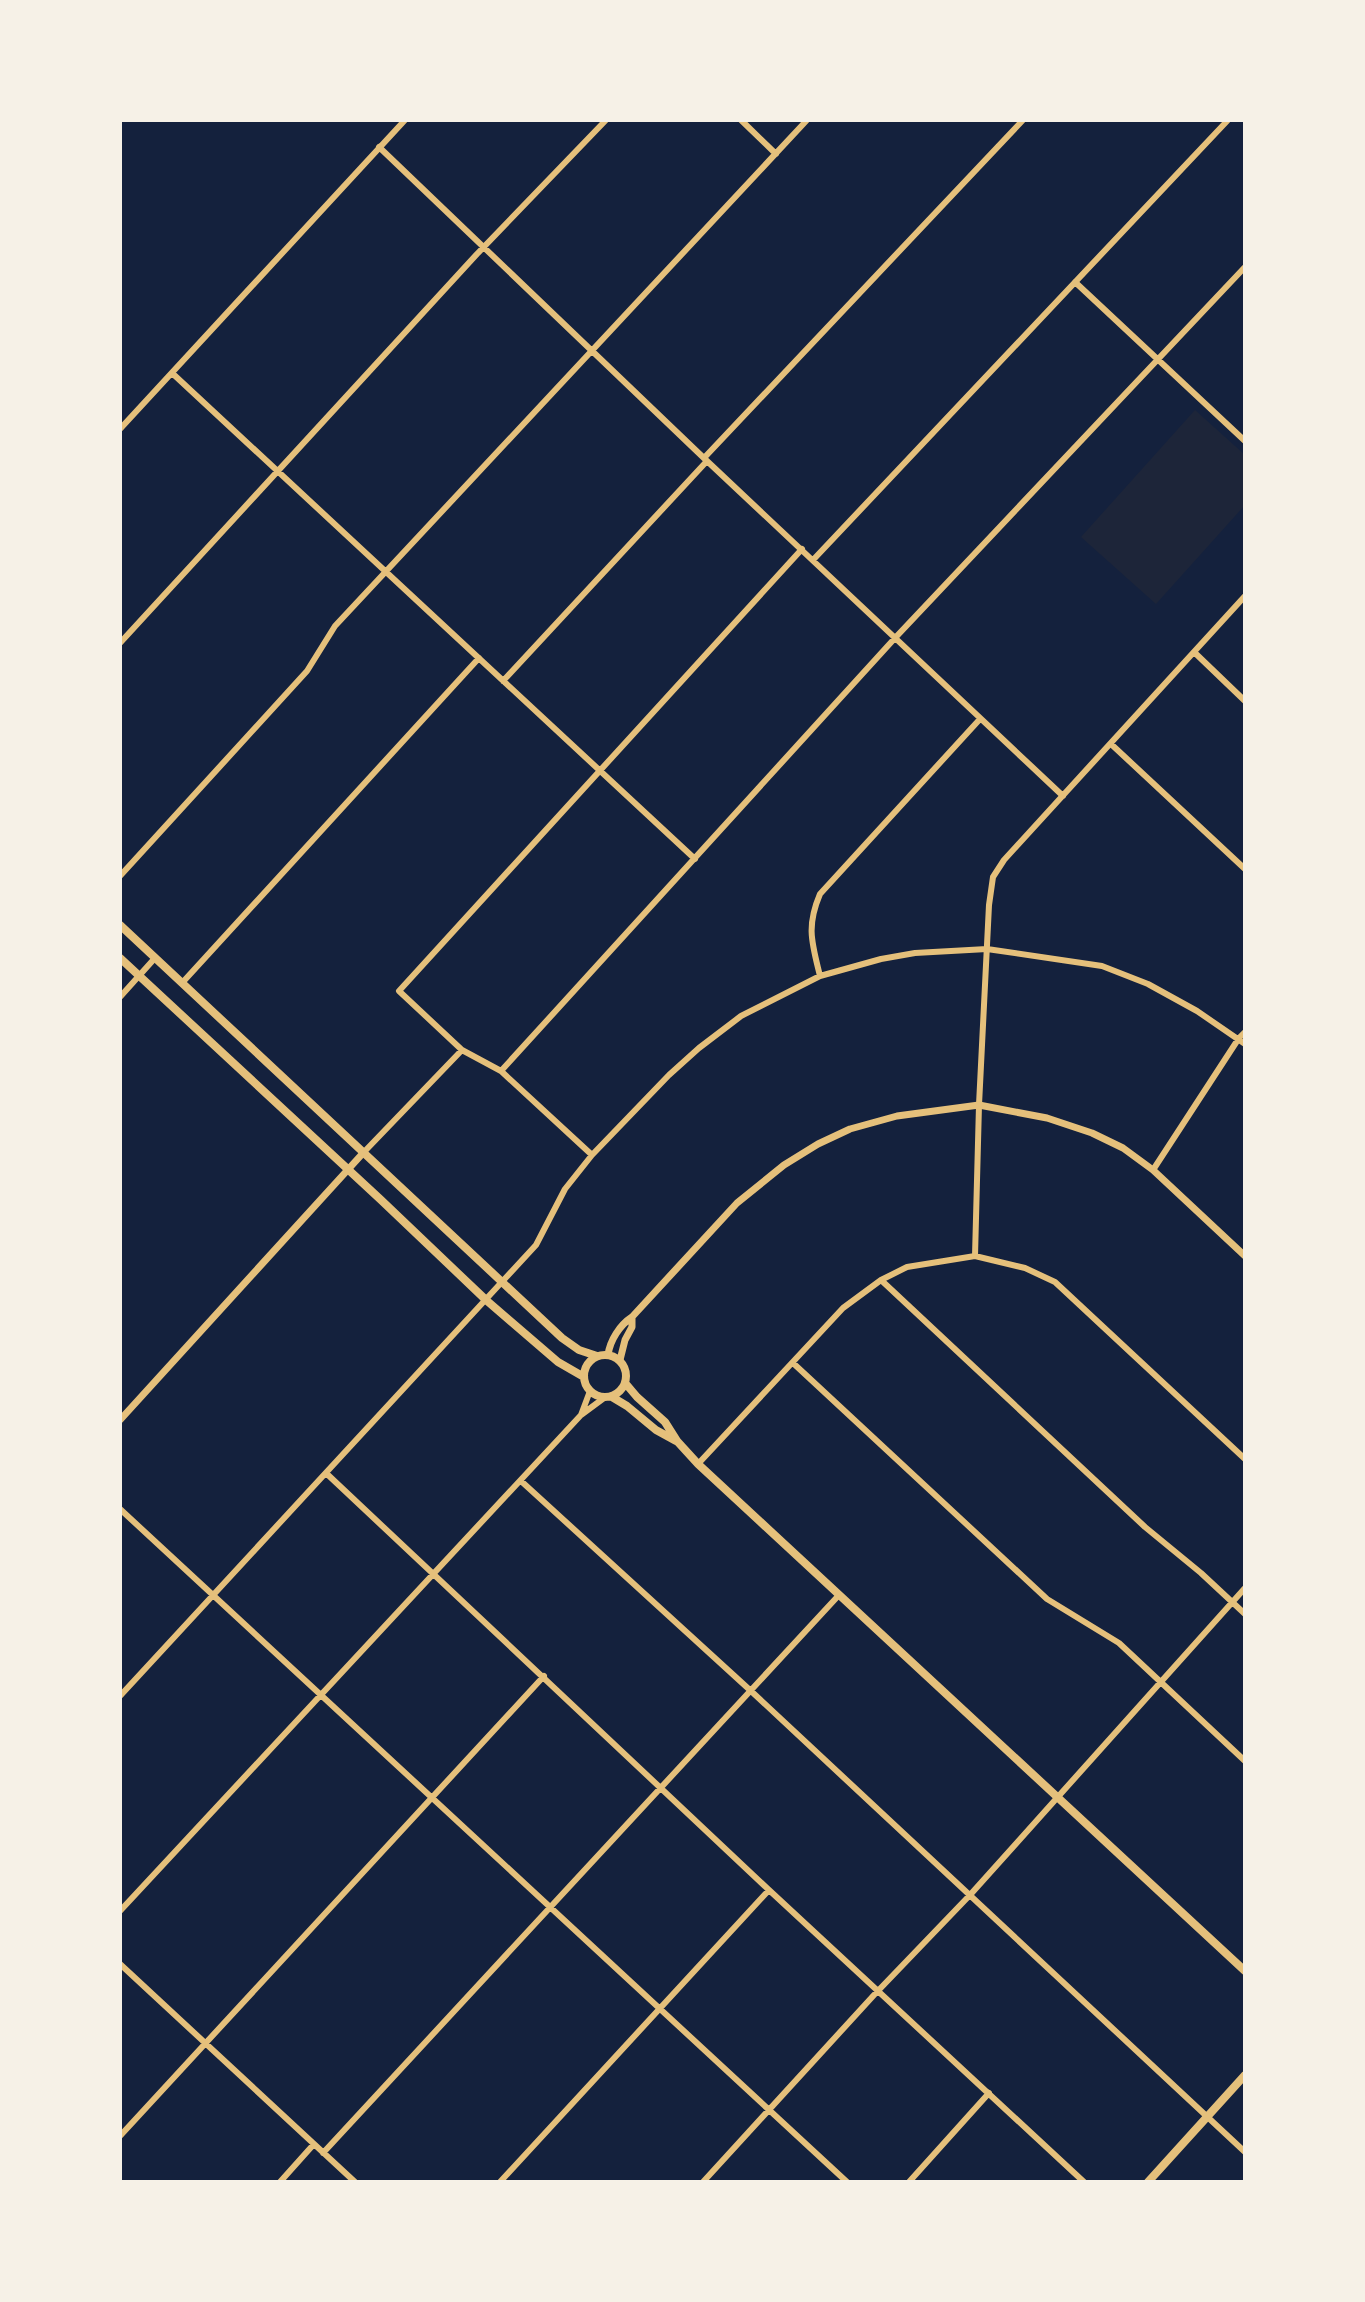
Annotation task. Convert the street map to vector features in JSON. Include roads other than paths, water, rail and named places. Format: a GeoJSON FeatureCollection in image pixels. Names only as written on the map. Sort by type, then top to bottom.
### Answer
{"type":"FeatureCollection","features":[{"type":"Feature","properties":{"kind":"main road"},"geometry":{"type":"LineString","coordinates":[[120,925],[562,1338],[579,1350],[620,1360],[626,1371],[626,1384],[622,1390],[608,1397]]}},
{"type":"Feature","properties":{"kind":"main road"},"geometry":{"type":"LineString","coordinates":[[120,958],[486,1300],[558,1362],[584,1377],[590,1391],[627,1406],[656,1430],[677,1441]]}},
{"type":"Feature","properties":{"kind":"main road"},"geometry":{"type":"LineString","coordinates":[[584,1377],[589,1363],[597,1356]]}},
{"type":"Feature","properties":{"kind":"main road"},"geometry":{"type":"LineString","coordinates":[[626,1384],[665,1422],[698,1464],[1245,1971]]}},
{"type":"Feature","properties":{"kind":"main road"},"geometry":{"type":"LineString","coordinates":[[1148,2182],[1245,2075]]}},
{"type":"Feature","properties":{"kind":"street"},"geometry":{"type":"LineString","coordinates":[[120,429],[405,120]]}},
{"type":"Feature","properties":{"kind":"street"},"geometry":{"type":"LineString","coordinates":[[120,643],[484,247],[606,120]]}},
{"type":"Feature","properties":{"kind":"street"},"geometry":{"type":"LineString","coordinates":[[741,120],[776,154]]}},
{"type":"Feature","properties":{"kind":"street"},"geometry":{"type":"LineString","coordinates":[[120,876],[307,671],[335,626],[807,120]]}},
{"type":"Feature","properties":{"kind":"street"},"geometry":{"type":"LineString","coordinates":[[503,681],[705,459],[1023,120]]}},
{"type":"Feature","properties":{"kind":"street"},"geometry":{"type":"LineString","coordinates":[[813,560],[1228,120]]}},
{"type":"Feature","properties":{"kind":"street"},"geometry":{"type":"LineString","coordinates":[[379,147],[1063,796]]}},
{"type":"Feature","properties":{"kind":"street"},"geometry":{"type":"LineString","coordinates":[[501,1071],[895,638],[1245,267]]}},
{"type":"Feature","properties":{"kind":"street"},"geometry":{"type":"LineString","coordinates":[[1075,282],[1241,432],[1245,441]]}},
{"type":"Feature","properties":{"kind":"street"},"geometry":{"type":"LineString","coordinates":[[172,373],[695,859]]}},
{"type":"Feature","properties":{"kind":"street"},"geometry":{"type":"LineString","coordinates":[[592,1155],[501,1071],[462,1050],[399,991],[802,549]]}},
{"type":"Feature","properties":{"kind":"street"},"geometry":{"type":"LineString","coordinates":[[975,1256],[979,1105],[993,877],[1004,860],[1245,596]]}},
{"type":"Feature","properties":{"kind":"street"},"geometry":{"type":"LineString","coordinates":[[1194,652],[1245,701]]}},
{"type":"Feature","properties":{"kind":"street"},"geometry":{"type":"LineString","coordinates":[[182,983],[479,658]]}},
{"type":"Feature","properties":{"kind":"street"},"geometry":{"type":"LineString","coordinates":[[820,976],[812,941],[811,915],[820,894],[980,719]]}},
{"type":"Feature","properties":{"kind":"street"},"geometry":{"type":"LineString","coordinates":[[1111,744],[1245,869]]}},
{"type":"Feature","properties":{"kind":"street"},"geometry":{"type":"LineString","coordinates":[[120,1696],[536,1245],[565,1189],[592,1155],[669,1075],[741,1016],[820,976],[881,959],[915,953],[987,949],[1102,966],[1148,984],[1197,1011],[1245,1044]]}},
{"type":"Feature","properties":{"kind":"street"},"geometry":{"type":"LineString","coordinates":[[120,997],[155,958]]}},
{"type":"Feature","properties":{"kind":"street"},"geometry":{"type":"LineString","coordinates":[[1153,1170],[1245,1032]]}},
{"type":"Feature","properties":{"kind":"street"},"geometry":{"type":"LineString","coordinates":[[120,1420],[348,1169],[462,1050]]}},
{"type":"Feature","properties":{"kind":"street"},"geometry":{"type":"LineString","coordinates":[[608,1355],[609,1347],[623,1323],[737,1203],[784,1165],[818,1144],[850,1129],[897,1116],[979,1105],[1047,1118],[1092,1133],[1123,1148],[1153,1170],[1245,1256]]}},
{"type":"Feature","properties":{"kind":"street"},"geometry":{"type":"LineString","coordinates":[[698,1464],[843,1308],[881,1280],[907,1267],[975,1256],[1025,1268],[1055,1282],[1245,1459]]}},
{"type":"Feature","properties":{"kind":"street"},"geometry":{"type":"LineString","coordinates":[[881,1280],[1145,1527],[1245,1614]]}},
{"type":"Feature","properties":{"kind":"street"},"geometry":{"type":"LineString","coordinates":[[620,1360],[632,1327],[632,1317]]}},
{"type":"Feature","properties":{"kind":"street"},"geometry":{"type":"LineString","coordinates":[[793,1363],[1047,1599],[1119,1643],[1245,1761]]}},
{"type":"Feature","properties":{"kind":"street"},"geometry":{"type":"LineString","coordinates":[[581,1415],[590,1391]]}},
{"type":"Feature","properties":{"kind":"street"},"geometry":{"type":"LineString","coordinates":[[120,1911],[581,1415],[608,1397]]}},
{"type":"Feature","properties":{"kind":"street"},"geometry":{"type":"LineString","coordinates":[[327,1474],[1084,2182]]}},
{"type":"Feature","properties":{"kind":"street"},"geometry":{"type":"LineString","coordinates":[[521,1481],[1245,2152]]}},
{"type":"Feature","properties":{"kind":"street"},"geometry":{"type":"LineString","coordinates":[[120,1509],[847,2182]]}},
{"type":"Feature","properties":{"kind":"street"},"geometry":{"type":"LineString","coordinates":[[703,2182],[970,1895],[1245,1588]]}},
{"type":"Feature","properties":{"kind":"street"},"geometry":{"type":"LineString","coordinates":[[323,2153],[839,1595]]}},
{"type":"Feature","properties":{"kind":"street"},"geometry":{"type":"LineString","coordinates":[[120,2136],[544,1676]]}},
{"type":"Feature","properties":{"kind":"street"},"geometry":{"type":"LineString","coordinates":[[500,2182],[769,1890]]}},
{"type":"Feature","properties":{"kind":"street"},"geometry":{"type":"LineString","coordinates":[[120,1964],[355,2182]]}},
{"type":"Feature","properties":{"kind":"street"},"geometry":{"type":"LineString","coordinates":[[909,2182],[989,2093]]}},
{"type":"Feature","properties":{"kind":"street"},"geometry":{"type":"LineString","coordinates":[[280,2182],[314,2144]]}}]}
